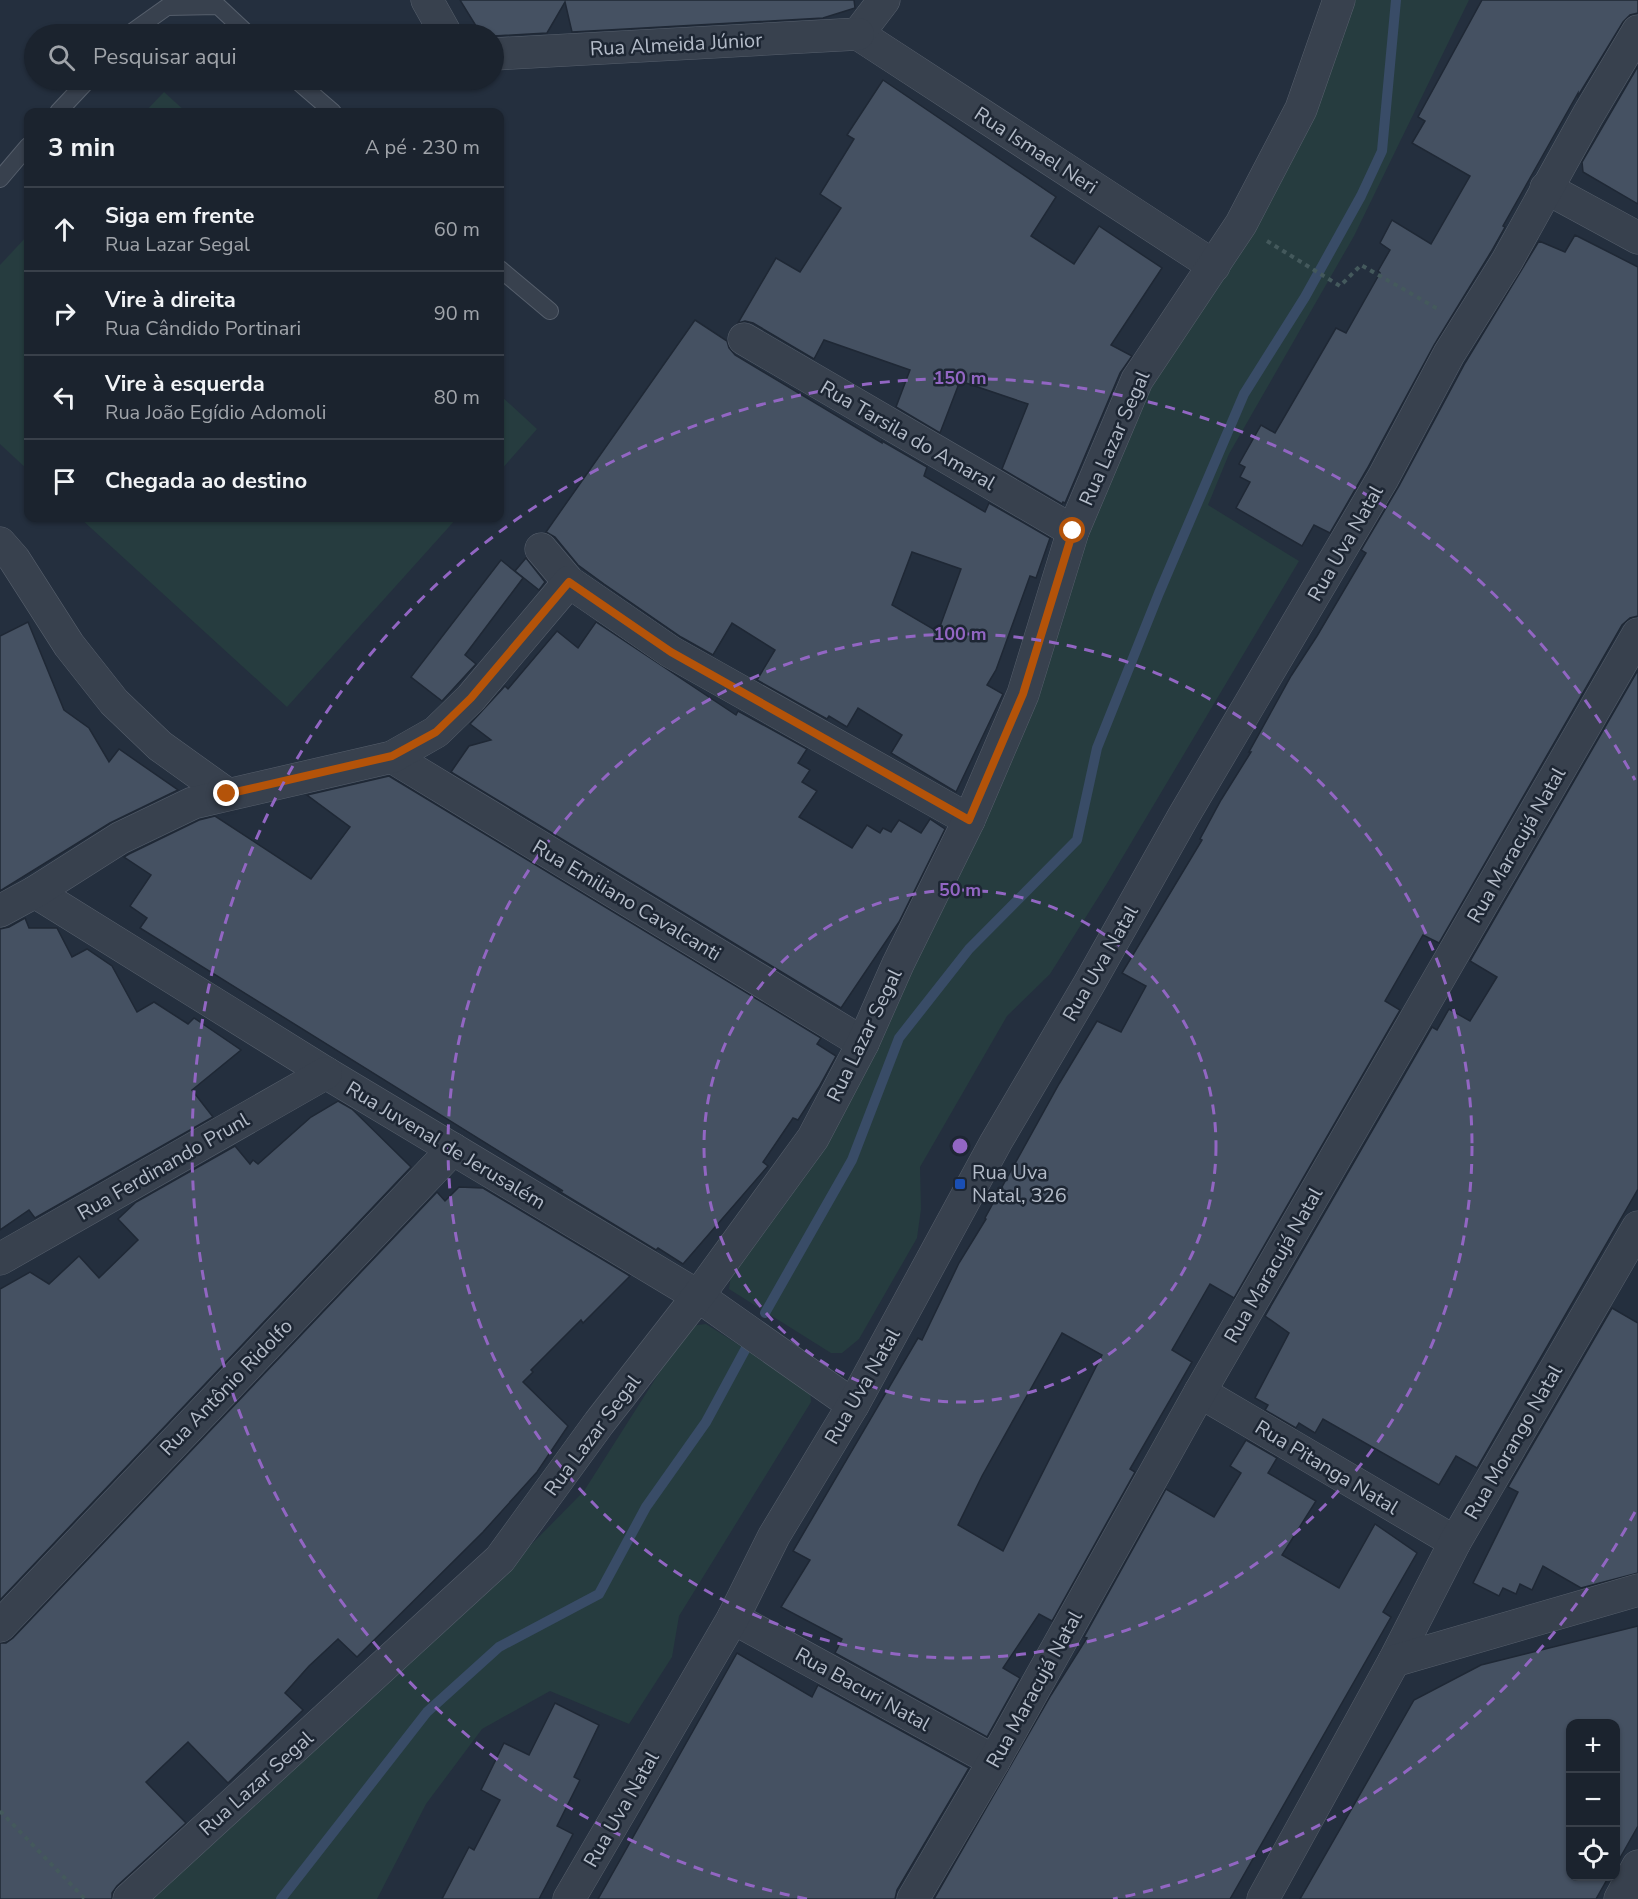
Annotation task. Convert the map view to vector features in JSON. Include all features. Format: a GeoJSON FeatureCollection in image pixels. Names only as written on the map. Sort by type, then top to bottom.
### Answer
{"type":"FeatureCollection","features":[{"type":"Feature","properties":{"kind":"street"},"geometry":{"type":"LineString","coordinates":[[427,0],[440,24]]}},
{"type":"Feature","properties":{"kind":"street"},"geometry":{"type":"LineString","coordinates":[[858,34],[884,0]]}},
{"type":"Feature","properties":{"kind":"street","name":"Rua Lazar Segal"},"geometry":{"type":"LineString","coordinates":[[129,1899],[500,1559],[599,1423],[708,1304],[813,1138],[863,1043],[898,964],[969,820],[1023,694],[1073,531],[1137,380],[1241,224],[1301,109],[1339,0]]}},
{"type":"Feature","properties":{"kind":"street","name":"Rua Uva Natal"},"geometry":{"type":"LineString","coordinates":[[569,1899],[733,1618],[774,1536],[848,1402],[996,1142],[1189,807],[1377,489],[1467,325],[1507,261],[1546,188],[1638,31]]}},
{"type":"Feature","properties":{"kind":"street","name":"Rua Almeida Júnior"},"geometry":{"type":"LineString","coordinates":[[504,53],[858,34]]}},
{"type":"Feature","properties":{"kind":"street","name":"Rua Ismael Neri"},"geometry":{"type":"LineString","coordinates":[[858,34],[1214,266]]}},
{"type":"Feature","properties":{"kind":"street"},"geometry":{"type":"LineString","coordinates":[[1546,188],[1638,238]]}},
{"type":"Feature","properties":{"kind":"street","name":"Rua Tarsila do Amaral"},"geometry":{"type":"LineString","coordinates":[[744,339],[1073,531]]}},
{"type":"Feature","properties":{"kind":"street"},"geometry":{"type":"LineString","coordinates":[[541,549],[569,582],[671,652],[969,820]]}},
{"type":"Feature","properties":{"kind":"street"},"geometry":{"type":"LineString","coordinates":[[5,557],[114,702],[160,746],[227,794]]}},
{"type":"Feature","properties":{"kind":"street"},"geometry":{"type":"LineString","coordinates":[[0,911],[35,892],[120,838],[193,803],[392,756],[436,732],[471,698],[569,582]]}},
{"type":"Feature","properties":{"kind":"street","name":"Rua Maracujá Natal"},"geometry":{"type":"LineString","coordinates":[[913,1899],[994,1761],[1200,1392],[1638,634]]}},
{"type":"Feature","properties":{"kind":"street","name":"Rua Emiliano Cavalcanti"},"geometry":{"type":"LineString","coordinates":[[392,756],[863,1043]]}},
{"type":"Feature","properties":{"kind":"street","name":"Rua Juvenal de Jerusalém"},"geometry":{"type":"LineString","coordinates":[[35,892],[326,1073],[708,1304],[848,1402]]}},
{"type":"Feature","properties":{"kind":"street","name":"Rua Ferdinando Prunl"},"geometry":{"type":"LineString","coordinates":[[0,1259],[326,1073]]}},
{"type":"Feature","properties":{"kind":"street","name":"Rua Antônio Ridolfo"},"geometry":{"type":"LineString","coordinates":[[0,1626],[453,1149]]}},
{"type":"Feature","properties":{"kind":"street","name":"Rua Morango Natal"},"geometry":{"type":"LineString","coordinates":[[1263,1899],[1395,1661],[1455,1542],[1638,1227]]}},
{"type":"Feature","properties":{"kind":"street","name":"Rua Pitanga Natal"},"geometry":{"type":"LineString","coordinates":[[1200,1392],[1455,1542]]}},
{"type":"Feature","properties":{"kind":"street"},"geometry":{"type":"LineString","coordinates":[[1395,1661],[1638,1590]]}},
{"type":"Feature","properties":{"kind":"street","name":"Rua Bacuri Natal"},"geometry":{"type":"LineString","coordinates":[[733,1618],[994,1761]]}},
{"type":"Feature","properties":{"kind":"street"},"geometry":{"type":"LineString","coordinates":[[1620,1899],[1638,1866]]}},
{"type":"Feature","properties":{"kind":"lane"},"geometry":{"type":"LineString","coordinates":[[143,24],[167,7],[218,6],[237,24]]}},
{"type":"Feature","properties":{"kind":"lane"},"geometry":{"type":"LineString","coordinates":[[62,108],[79,90]]}},
{"type":"Feature","properties":{"kind":"lane"},"geometry":{"type":"LineString","coordinates":[[308,90],[328,108]]}},
{"type":"Feature","properties":{"kind":"lane"},"geometry":{"type":"LineString","coordinates":[[0,179],[24,151]]}},
{"type":"Feature","properties":{"kind":"lane"},"geometry":{"type":"LineString","coordinates":[[504,272],[550,310]]}},
{"type":"Feature","properties":{"kind":"path"},"geometry":{"type":"LineString","coordinates":[[1299,261],[1340,286],[1361,265],[1467,325]]}},
{"type":"Feature","properties":{"kind":"path"},"geometry":{"type":"LineString","coordinates":[[0,1811],[85,1899]]}},
{"type":"Feature","properties":{"kind":"green space"},"geometry":{"type":"Polygon","coordinates":[[[1349,0],[1469,0],[1354,236],[1229,454],[1208,505],[1299,561],[1106,885],[1050,974],[1007,1016],[920,1167],[921,1209],[917,1238],[859,1339],[842,1353],[831,1353],[729,1289],[731,1275],[859,1069],[1105,462],[1349,0]]]}},
{"type":"Feature","properties":{"kind":"green space"},"geometry":{"type":"Polygon","coordinates":[[[164,92],[182,108],[149,108],[164,92]]]}},
{"type":"Feature","properties":{"kind":"green space"},"geometry":{"type":"Polygon","coordinates":[[[24,239],[24,466],[0,444],[0,265],[24,239]]]}},
{"type":"Feature","properties":{"kind":"green space"},"geometry":{"type":"Polygon","coordinates":[[[504,399],[537,429],[504,466],[504,399]]]}},
{"type":"Feature","properties":{"kind":"green space"},"geometry":{"type":"Polygon","coordinates":[[[84,522],[453,522],[287,707],[84,522]]]}},
{"type":"Feature","properties":{"kind":"green space"},"geometry":{"type":"Polygon","coordinates":[[[706,1324],[810,1390],[811,1402],[679,1616],[672,1657],[629,1724],[550,1691],[482,1729],[426,1804],[377,1899],[149,1899],[522,1554],[584,1491],[689,1326],[706,1324]]]}},
{"type":"Feature","properties":{"kind":"building"},"geometry":{"type":"Polygon","coordinates":[[[460,0],[854,0],[855,8],[823,18],[572,32],[565,2],[547,33],[504,35],[504,24],[475,24],[460,0]]]}},
{"type":"Feature","properties":{"kind":"building"},"geometry":{"type":"Polygon","coordinates":[[[1482,0],[1638,0],[1638,13],[1630,15],[1623,22],[1578,96],[1578,93],[1503,226],[1505,227],[1491,252],[1434,345],[1330,533],[1314,525],[1302,546],[1236,508],[1250,482],[1240,477],[1245,467],[1239,464],[1261,425],[1275,433],[1336,328],[1346,333],[1380,273],[1378,271],[1390,250],[1380,243],[1392,220],[1431,244],[1470,176],[1412,143],[1425,121],[1418,117],[1482,0]]]}},
{"type":"Feature","properties":{"kind":"building"},"geometry":{"type":"Polygon","coordinates":[[[1638,66],[1638,204],[1583,172],[1582,162],[1638,66]]]}},
{"type":"Feature","properties":{"kind":"building"},"geometry":{"type":"Polygon","coordinates":[[[883,80],[1056,197],[1031,236],[1074,264],[1099,226],[1162,268],[1111,345],[1132,356],[1120,373],[1065,503],[1062,504],[1002,469],[1028,404],[960,381],[940,433],[896,407],[910,370],[824,340],[814,359],[753,323],[745,321],[738,323],[776,258],[800,272],[841,208],[820,194],[854,139],[847,135],[883,80]]]}},
{"type":"Feature","properties":{"kind":"building"},"geometry":{"type":"Polygon","coordinates":[[[1575,235],[1638,267],[1638,616],[1630,618],[1622,625],[1439,943],[1423,935],[1385,1001],[1400,1010],[1234,1298],[1210,1284],[1172,1350],[1192,1362],[1130,1469],[1135,1472],[1052,1621],[1039,1614],[1003,1668],[1020,1678],[987,1737],[835,1653],[842,1639],[781,1607],[810,1560],[793,1551],[918,1338],[922,1340],[959,1263],[986,1219],[1059,1084],[1097,1021],[1121,1032],[1146,986],[1122,973],[1202,840],[1200,839],[1221,800],[1251,752],[1249,752],[1291,676],[1366,553],[1361,550],[1399,486],[1465,363],[1539,241],[1565,252],[1575,235]],[[1062,1333],[982,1476],[958,1525],[1003,1551],[1102,1355],[1062,1333]]]}},
{"type":"Feature","properties":{"kind":"building"},"geometry":{"type":"Polygon","coordinates":[[[695,320],[727,341],[735,355],[882,443],[882,441],[927,467],[924,476],[985,512],[989,503],[1050,538],[1036,578],[1030,576],[996,670],[987,685],[1003,694],[956,792],[891,753],[902,735],[858,708],[847,727],[829,716],[827,719],[757,680],[775,650],[732,623],[713,655],[681,637],[578,565],[555,537],[546,532],[695,320]],[[912,552],[892,605],[938,632],[961,569],[912,552]]]}},
{"type":"Feature","properties":{"kind":"building"},"geometry":{"type":"Polygon","coordinates":[[[526,558],[545,582],[539,590],[515,571],[526,558]]]}},
{"type":"Feature","properties":{"kind":"building"},"geometry":{"type":"Polygon","coordinates":[[[501,560],[523,578],[465,655],[476,664],[442,701],[411,677],[501,560]]]}},
{"type":"Feature","properties":{"kind":"building"},"geometry":{"type":"Polygon","coordinates":[[[28,622],[64,710],[89,728],[109,762],[119,749],[178,790],[110,823],[0,891],[0,636],[28,622]]]}},
{"type":"Feature","properties":{"kind":"building"},"geometry":{"type":"Polygon","coordinates":[[[596,622],[736,715],[738,711],[807,749],[798,763],[810,770],[802,782],[817,791],[799,817],[852,848],[867,825],[880,833],[883,828],[891,832],[899,820],[921,833],[930,819],[945,829],[899,922],[841,1008],[451,772],[469,746],[491,740],[470,724],[505,686],[508,689],[557,631],[578,648],[596,622]]]}},
{"type":"Feature","properties":{"kind":"building"},"geometry":{"type":"Polygon","coordinates":[[[1638,670],[1638,1189],[1477,1468],[1456,1456],[1439,1485],[1323,1419],[1315,1433],[1299,1423],[1296,1428],[1265,1410],[1268,1405],[1255,1398],[1289,1333],[1265,1316],[1432,1027],[1437,1030],[1449,1009],[1470,1021],[1497,977],[1470,961],[1638,670]]]}},
{"type":"Feature","properties":{"kind":"building"},"geometry":{"type":"Polygon","coordinates":[[[389,776],[821,1038],[817,1044],[836,1056],[798,1120],[793,1118],[763,1162],[768,1166],[683,1264],[557,1190],[563,1191],[140,928],[147,918],[130,906],[151,875],[124,857],[199,820],[215,816],[311,879],[350,827],[307,795],[389,776]]]}},
{"type":"Feature","properties":{"kind":"building"},"geometry":{"type":"Polygon","coordinates":[[[25,918],[29,928],[57,928],[72,957],[87,949],[112,966],[137,1012],[154,1002],[188,1024],[194,1018],[241,1050],[192,1090],[213,1117],[35,1218],[29,1210],[0,1230],[0,929],[25,918]]]}},
{"type":"Feature","properties":{"kind":"building"},"geometry":{"type":"Polygon","coordinates":[[[338,1101],[352,1109],[411,1167],[0,1600],[0,1289],[30,1272],[49,1284],[79,1256],[99,1278],[138,1240],[118,1219],[136,1202],[235,1146],[250,1164],[253,1160],[258,1164],[311,1117],[338,1101]]]}},
{"type":"Feature","properties":{"kind":"building"},"geometry":{"type":"Polygon","coordinates":[[[459,1187],[483,1188],[630,1276],[583,1323],[581,1320],[531,1370],[533,1372],[523,1382],[568,1426],[537,1472],[483,1532],[357,1657],[338,1639],[309,1666],[285,1693],[303,1710],[228,1783],[188,1742],[146,1782],[186,1823],[117,1886],[112,1893],[112,1899],[0,1899],[0,1643],[6,1643],[13,1638],[437,1192],[445,1201],[459,1187]]]}},
{"type":"Feature","properties":{"kind":"building"},"geometry":{"type":"Polygon","coordinates":[[[1612,1308],[1638,1323],[1638,1573],[1581,1588],[1543,1566],[1532,1590],[1520,1584],[1516,1594],[1503,1588],[1499,1596],[1473,1583],[1518,1492],[1508,1487],[1612,1308]]]}},
{"type":"Feature","properties":{"kind":"building"},"geometry":{"type":"Polygon","coordinates":[[[1246,1440],[1277,1458],[1268,1473],[1316,1501],[1282,1555],[1339,1588],[1375,1524],[1417,1553],[1383,1612],[1391,1617],[1230,1899],[934,1899],[1051,1695],[1087,1638],[1084,1637],[1166,1489],[1214,1517],[1241,1473],[1230,1466],[1246,1440]]]}},
{"type":"Feature","properties":{"kind":"building"},"geometry":{"type":"Polygon","coordinates":[[[1638,1626],[1638,1826],[1620,1858],[1620,1719],[1566,1719],[1566,1881],[1606,1881],[1596,1899],[1300,1899],[1414,1700],[1481,1665],[1638,1626]]]}},
{"type":"Feature","properties":{"kind":"building"},"geometry":{"type":"Polygon","coordinates":[[[737,1653],[812,1697],[818,1685],[969,1768],[897,1890],[895,1899],[598,1899],[737,1653]]]}},
{"type":"Feature","properties":{"kind":"building"},"geometry":{"type":"Polygon","coordinates":[[[555,1703],[599,1725],[574,1777],[580,1780],[557,1826],[573,1834],[539,1899],[442,1899],[469,1847],[474,1850],[500,1800],[481,1790],[504,1743],[529,1755],[555,1703]]]}},
{"type":"Feature","properties":{"kind":"waterway"},"geometry":{"type":"LineString","coordinates":[[765,1313],[852,1160],[899,1038],[969,949],[1077,840],[1097,748],[1159,593],[1244,394],[1305,297],[1361,196],[1382,151],[1396,0]]}},
{"type":"Feature","properties":{"kind":"waterway"},"geometry":{"type":"LineString","coordinates":[[281,1899],[427,1712],[499,1647],[599,1594],[646,1507],[706,1422],[752,1337]]}},
{"type":"Feature","properties":{"kind":"place","name":"Rua Uva Natal, 326"},"geometry":{"type":"Point","coordinates":[960,1184]}},
{"type":"Feature","properties":{"kind":"route"},"geometry":{"type":"LineString","coordinates":[[227,794],[392,756],[436,732],[471,698],[569,582],[671,652],[969,820],[1023,694],[1073,531]]}}]}
